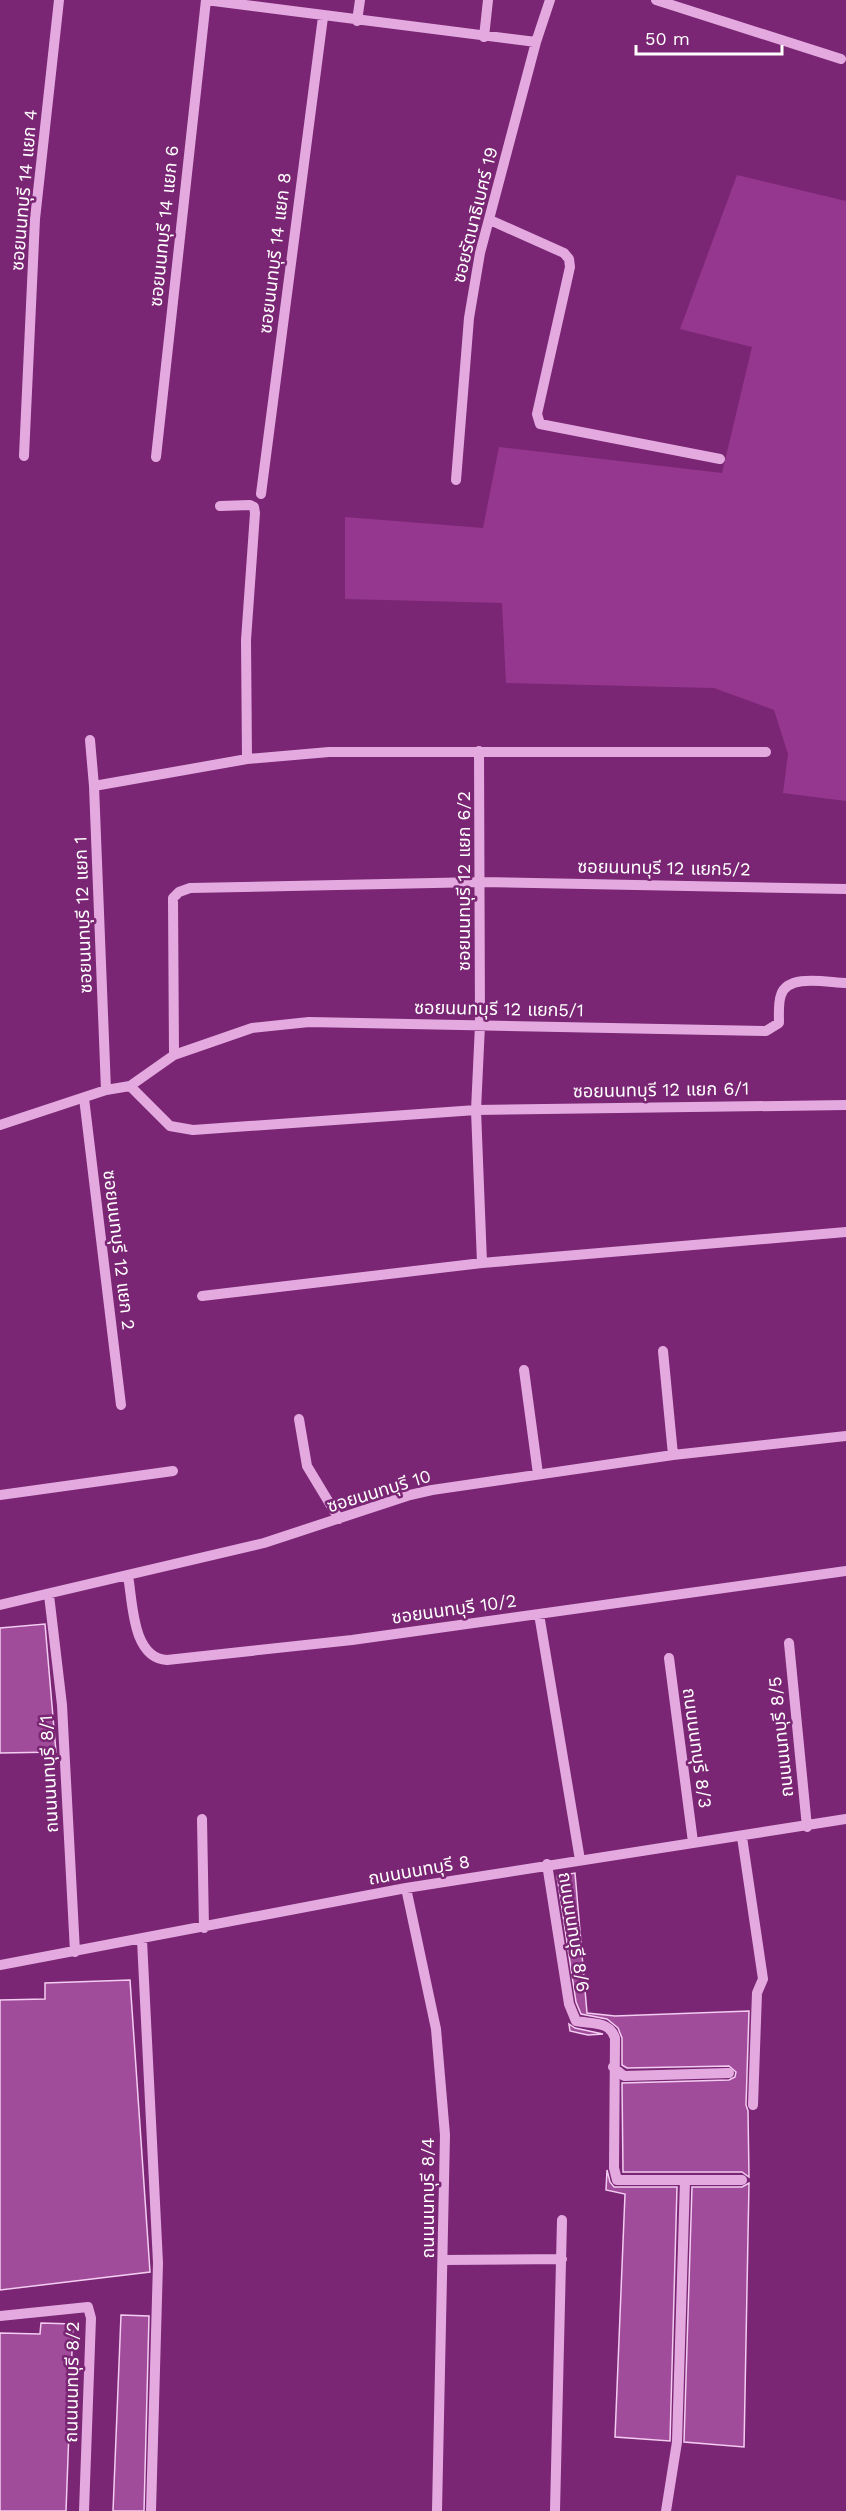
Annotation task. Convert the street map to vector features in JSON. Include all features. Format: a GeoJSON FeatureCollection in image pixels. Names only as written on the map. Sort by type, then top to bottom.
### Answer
{"type":"FeatureCollection","features":[{"type":"Feature","properties":{"kind":"street","name":"ซอยนนทบุรี 14 แยก 4"},"geometry":{"type":"LineString","coordinates":[[24,456],[35,219],[58,0]]}},
{"type":"Feature","properties":{"kind":"street"},"geometry":{"type":"LineString","coordinates":[[206,0],[323,17],[536,42]]}},
{"type":"Feature","properties":{"kind":"street","name":"ซอยนนทบุรี 14 แยก 6"},"geometry":{"type":"LineString","coordinates":[[156,457],[206,0]]}},
{"type":"Feature","properties":{"kind":"street"},"geometry":{"type":"LineString","coordinates":[[357,21],[360,0]]}},
{"type":"Feature","properties":{"kind":"street"},"geometry":{"type":"LineString","coordinates":[[484,37],[488,0]]}},
{"type":"Feature","properties":{"kind":"street","name":"ซอยรัตนาธิเบศร์ 19"},"geometry":{"type":"LineString","coordinates":[[456,480],[469,318],[480,253],[536,42],[550,0]]}},
{"type":"Feature","properties":{"kind":"street"},"geometry":{"type":"LineString","coordinates":[[656,0],[841,59]]}},
{"type":"Feature","properties":{"kind":"street","name":"ซอยนนทบุรี 14 แยก 8"},"geometry":{"type":"LineString","coordinates":[[261,494],[323,17]]}},
{"type":"Feature","properties":{"kind":"street"},"geometry":{"type":"LineString","coordinates":[[490,220],[564,253],[569,259],[570,267],[537,414],[540,424],[720,459]]}},
{"type":"Feature","properties":{"kind":"street"},"geometry":{"type":"LineString","coordinates":[[220,506],[250,505],[254,507],[255,513],[246,640],[247,759]]}},
{"type":"Feature","properties":{"kind":"street","name":"ซอยนนทบุรี 12 แยก 1"},"geometry":{"type":"LineString","coordinates":[[90,740],[94,786],[106,1090]]}},
{"type":"Feature","properties":{"kind":"street","name":"ซอยนนทบุรี 12 แยก 6/2"},"geometry":{"type":"LineString","coordinates":[[479,751],[480,1025],[476,1110],[482,1263]]}},
{"type":"Feature","properties":{"kind":"street"},"geometry":{"type":"LineString","coordinates":[[94,786],[247,759],[329,752],[766,752]]}},
{"type":"Feature","properties":{"kind":"street","name":"ซอยนนทบุรี 12 แยก5/2"},"geometry":{"type":"LineString","coordinates":[[174,1055],[173,898],[179,891],[190,888],[481,882],[846,889]]}},
{"type":"Feature","properties":{"kind":"street","name":"ซอยนนทบุรี 12 แยก5/1"},"geometry":{"type":"LineString","coordinates":[[130,1086],[174,1055],[252,1028],[309,1022],[766,1031],[779,1023],[780,996],[784,988],[793,983],[806,981],[846,983]]}},
{"type":"Feature","properties":{"kind":"street"},"geometry":{"type":"LineString","coordinates":[[0,1125],[106,1090],[130,1086]]}},
{"type":"Feature","properties":{"kind":"street","name":"ซอยนนทบุรี 12 แยก 6/1"},"geometry":{"type":"LineString","coordinates":[[130,1086],[170,1126],[180,1129],[476,1110],[846,1105]]}},
{"type":"Feature","properties":{"kind":"street","name":"ซอยนนทบุรี 12 แยก 2"},"geometry":{"type":"LineString","coordinates":[[84,1098],[122,1405]]}},
{"type":"Feature","properties":{"kind":"street"},"geometry":{"type":"LineString","coordinates":[[202,1296],[482,1263],[846,1232]]}},
{"type":"Feature","properties":{"kind":"street"},"geometry":{"type":"LineString","coordinates":[[663,1351],[673,1455]]}},
{"type":"Feature","properties":{"kind":"street"},"geometry":{"type":"LineString","coordinates":[[524,1370],[538,1474]]}},
{"type":"Feature","properties":{"kind":"street"},"geometry":{"type":"LineString","coordinates":[[299,1419],[307,1466],[339,1519]]}},
{"type":"Feature","properties":{"kind":"street","name":"ซอยนนทบุรี 10"},"geometry":{"type":"LineString","coordinates":[[0,1605],[264,1543],[410,1495],[673,1455],[846,1436]]}},
{"type":"Feature","properties":{"kind":"street"},"geometry":{"type":"LineString","coordinates":[[0,1495],[173,1471]]}},
{"type":"Feature","properties":{"kind":"street","name":"ซอยนนทบุรี 10/2"},"geometry":{"type":"LineString","coordinates":[[128,1576],[142,1646],[163,1660],[352,1640],[846,1571]]}},
{"type":"Feature","properties":{"kind":"street","name":"ถนนนนทบุรี 8/1"},"geometry":{"type":"LineString","coordinates":[[49,1595],[62,1706],[75,1952]]}},
{"type":"Feature","properties":{"kind":"street"},"geometry":{"type":"LineString","coordinates":[[539,1614],[580,1860]]}},
{"type":"Feature","properties":{"kind":"street","name":"ถนนนนทบุรี 8/5"},"geometry":{"type":"LineString","coordinates":[[789,1643],[807,1827]]}},
{"type":"Feature","properties":{"kind":"street","name":"ถนนนนทบุรี 8/3"},"geometry":{"type":"LineString","coordinates":[[669,1658],[693,1842]]}},
{"type":"Feature","properties":{"kind":"street"},"geometry":{"type":"LineString","coordinates":[[202,1819],[204,1928]]}},
{"type":"Feature","properties":{"kind":"street","name":"ถนนนนทบุรี 8"},"geometry":{"type":"LineString","coordinates":[[0,1965],[142,1940],[406,1888],[547,1864],[742,1837],[846,1819]]}},
{"type":"Feature","properties":{"kind":"street"},"geometry":{"type":"LineString","coordinates":[[742,1837],[763,1979],[757,1993],[753,2105]]}},
{"type":"Feature","properties":{"kind":"street","name":"ถนนนนทบุรี 8/6"},"geometry":{"type":"LineString","coordinates":[[547,1864],[569,2004],[576,2021],[606,2025],[612,2030],[615,2038],[613,2067]]}},
{"type":"Feature","properties":{"kind":"street","name":"ถนนนนทบุรี 8/4"},"geometry":{"type":"LineString","coordinates":[[406,1888],[436,2029],[445,2135],[437,2511]]}},
{"type":"Feature","properties":{"kind":"street"},"geometry":{"type":"LineString","coordinates":[[142,1940],[158,2263],[151,2511]]}},
{"type":"Feature","properties":{"kind":"street"},"geometry":{"type":"LineString","coordinates":[[613,2067],[624,2076],[729,2073]]}},
{"type":"Feature","properties":{"kind":"street"},"geometry":{"type":"LineString","coordinates":[[613,2067],[614,2168],[617,2180],[742,2180]]}},
{"type":"Feature","properties":{"kind":"street"},"geometry":{"type":"LineString","coordinates":[[666,2511],[677,2442],[685,2180]]}},
{"type":"Feature","properties":{"kind":"street"},"geometry":{"type":"LineString","coordinates":[[555,2511],[562,2220]]}},
{"type":"Feature","properties":{"kind":"street"},"geometry":{"type":"LineString","coordinates":[[444,2260],[562,2259]]}},
{"type":"Feature","properties":{"kind":"street","name":"ถนนนนทบุรี 8/2"},"geometry":{"type":"LineString","coordinates":[[0,2316],[88,2307],[91,2318],[84,2511]]}},
{"type":"Feature","properties":{"kind":"shaded area"},"geometry":{"type":"Polygon","coordinates":[[[737,175],[846,201],[846,801],[783,793],[788,754],[774,710],[714,688],[506,683],[502,603],[345,599],[345,517],[483,528],[499,447],[722,473],[752,347],[680,329],[737,175]]]}},
{"type":"Feature","properties":{"kind":"building"},"geometry":{"type":"Polygon","coordinates":[[[45,1624],[56,1752],[0,1753],[0,1628],[45,1624]]]}},
{"type":"Feature","properties":{"kind":"building"},"geometry":{"type":"Polygon","coordinates":[[[575,1873],[587,2013],[615,2016],[749,2011],[746,2105],[749,2177],[742,2172],[623,2172],[622,2083],[729,2080],[735,2077],[736,2072],[729,2066],[627,2068],[622,2065],[622,2038],[618,2028],[607,2019],[581,2014],[576,2002],[557,1876],[575,1873]]]}},
{"type":"Feature","properties":{"kind":"building"},"geometry":{"type":"Polygon","coordinates":[[[130,1980],[150,2272],[0,2290],[0,2000],[45,1999],[45,1983],[130,1980]]]}},
{"type":"Feature","properties":{"kind":"building"},"geometry":{"type":"Polygon","coordinates":[[[569,2024],[575,2028],[603,2034],[588,2035],[570,2031],[569,2024]]]}},
{"type":"Feature","properties":{"kind":"building"},"geometry":{"type":"Polygon","coordinates":[[[607,2170],[614,2187],[677,2187],[670,2441],[615,2437],[625,2194],[606,2190],[607,2170]]]}},
{"type":"Feature","properties":{"kind":"building"},"geometry":{"type":"Polygon","coordinates":[[[749,2183],[744,2447],[684,2442],[692,2187],[742,2187],[749,2183]]]}},
{"type":"Feature","properties":{"kind":"building"},"geometry":{"type":"Polygon","coordinates":[[[121,2315],[149,2316],[144,2511],[113,2511],[121,2315]]]}},
{"type":"Feature","properties":{"kind":"building"},"geometry":{"type":"Polygon","coordinates":[[[41,2323],[73,2324],[66,2511],[0,2511],[0,2333],[40,2334],[41,2323]]]}}]}
